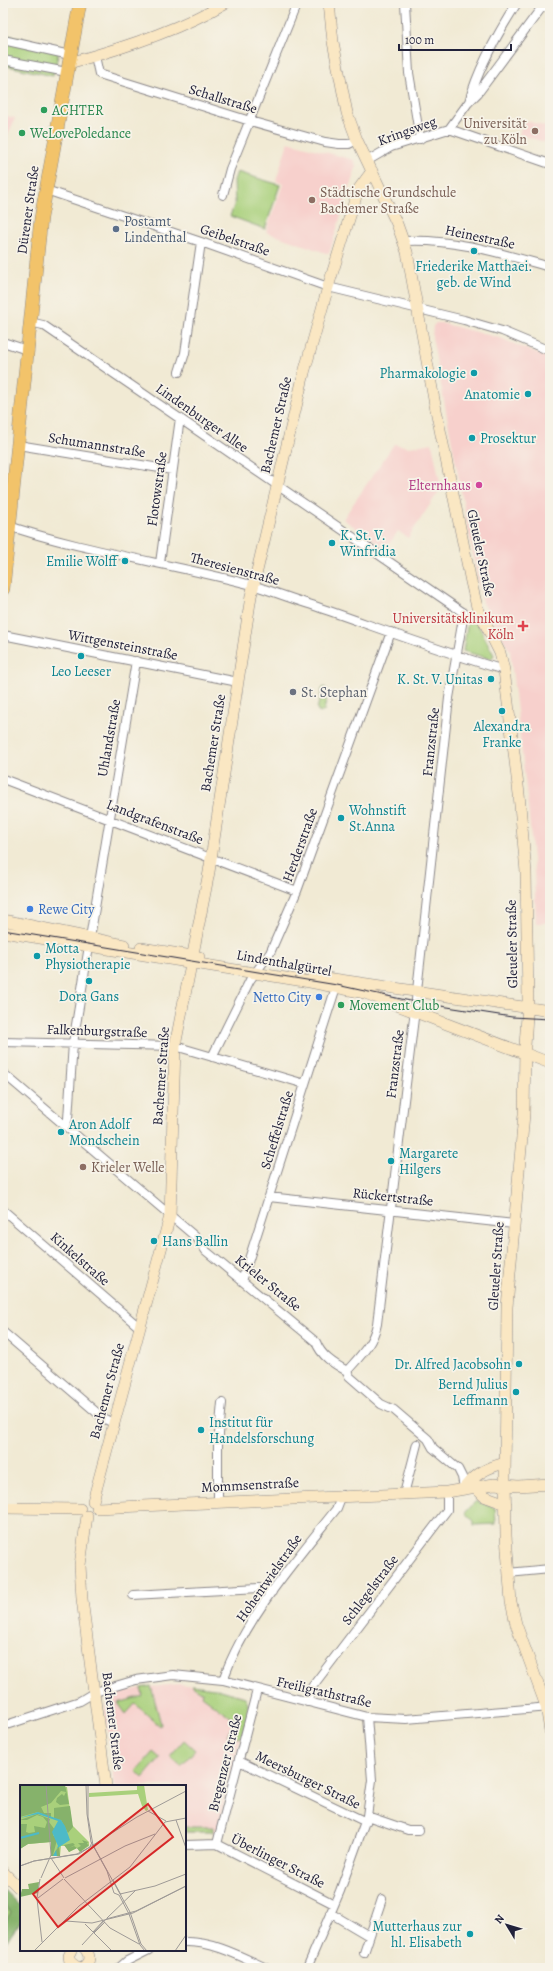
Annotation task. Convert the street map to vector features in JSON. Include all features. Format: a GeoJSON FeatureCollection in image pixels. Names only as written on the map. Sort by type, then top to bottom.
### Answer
{"type":"FeatureCollection","features":[{"type":"Feature","properties":{"kind":"main road","name":"Dürener Straße"},"geometry":{"type":"LineString","coordinates":[[3,589],[6,525],[18,445],[30,322],[46,190],[80,3]]}},
{"type":"Feature","properties":{"kind":"main road"},"geometry":{"type":"LineString","coordinates":[[69,63],[140,41],[209,12],[225,3]]}},
{"type":"Feature","properties":{"kind":"main road"},"geometry":{"type":"LineString","coordinates":[[329,3],[333,42],[348,113],[357,140],[372,171]]}},
{"type":"Feature","properties":{"kind":"main road","name":"Gleueler Straße"},"geometry":{"type":"LineString","coordinates":[[372,171],[404,241],[435,405],[477,607],[500,653],[504,670],[519,794],[526,872],[528,941],[527,1008],[524,1114],[507,1307],[505,1486],[508,1573],[511,1602],[517,1631],[548,1707],[550,1731]]}},
{"type":"Feature","properties":{"kind":"main road","name":"Bachemer Straße"},"geometry":{"type":"LineString","coordinates":[[95,1504],[170,1216],[176,1046],[210,858],[254,586],[304,373],[328,287],[358,190],[372,171]]}},
{"type":"Feature","properties":{"kind":"main road","name":"Lindenthalgürtel"},"geometry":{"type":"LineString","coordinates":[[3,920],[89,942]]}},
{"type":"Feature","properties":{"kind":"main road","name":"Lindenthalgürtel"},"geometry":{"type":"LineString","coordinates":[[3,932],[125,945],[191,960],[257,971],[416,991],[550,1011]]}},
{"type":"Feature","properties":{"kind":"main road","name":"Lindenthalgürtel"},"geometry":{"type":"LineString","coordinates":[[257,971],[378,997],[550,1063]]}},
{"type":"Feature","properties":{"kind":"main road"},"geometry":{"type":"LineString","coordinates":[[505,1463],[489,1468],[474,1476],[469,1487],[484,1496],[506,1504]]}},
{"type":"Feature","properties":{"kind":"main road","name":"Mommsenstraße"},"geometry":{"type":"LineString","coordinates":[[95,1504],[404,1494],[447,1492],[469,1487],[494,1484],[505,1486],[550,1484]]}},
{"type":"Feature","properties":{"kind":"main road"},"geometry":{"type":"LineString","coordinates":[[3,1508],[84,1513],[93,1515],[95,1504],[88,1500],[83,1502],[84,1513]]}},
{"type":"Feature","properties":{"kind":"main road","name":"Bachemer Straße"},"geometry":{"type":"LineString","coordinates":[[84,1513],[80,1565],[82,1599],[106,1785]]}},
{"type":"Feature","properties":{"kind":"main road"},"geometry":{"type":"LineString","coordinates":[[3,1872],[20,1889]]}},
{"type":"Feature","properties":{"kind":"main road"},"geometry":{"type":"LineString","coordinates":[[71,1951],[69,1959],[81,1967],[90,1958],[86,1951]]}},
{"type":"Feature","properties":{"kind":"street"},"geometry":{"type":"LineString","coordinates":[[223,195],[230,169],[296,3]]}},
{"type":"Feature","properties":{"kind":"street"},"geometry":{"type":"LineString","coordinates":[[405,3],[409,73],[420,139]]}},
{"type":"Feature","properties":{"kind":"street","name":"Kringsweg"},"geometry":{"type":"LineString","coordinates":[[468,103],[472,88],[498,36],[517,3]]}},
{"type":"Feature","properties":{"kind":"street","name":"Kringsweg"},"geometry":{"type":"LineString","coordinates":[[367,161],[391,148],[449,129],[468,103],[478,93],[543,5]]}},
{"type":"Feature","properties":{"kind":"street"},"geometry":{"type":"LineString","coordinates":[[3,40],[69,63]]}},
{"type":"Feature","properties":{"kind":"street","name":"Schallstraße"},"geometry":{"type":"LineString","coordinates":[[95,56],[99,74],[250,121],[339,144],[349,144],[357,140]]}},
{"type":"Feature","properties":{"kind":"street"},"geometry":{"type":"LineString","coordinates":[[3,60],[69,63]]}},
{"type":"Feature","properties":{"kind":"street"},"geometry":{"type":"LineString","coordinates":[[449,129],[550,164]]}},
{"type":"Feature","properties":{"kind":"street","name":"Geibelstraße"},"geometry":{"type":"LineString","coordinates":[[46,190],[201,242],[328,287],[500,330],[550,351]]}},
{"type":"Feature","properties":{"kind":"street","name":"Heinestraße"},"geometry":{"type":"LineString","coordinates":[[404,241],[445,242],[492,251],[550,267]]}},
{"type":"Feature","properties":{"kind":"street"},"geometry":{"type":"LineString","coordinates":[[179,372],[185,353],[201,242]]}},
{"type":"Feature","properties":{"kind":"street","name":"Lindenburger Allee"},"geometry":{"type":"LineString","coordinates":[[30,322],[43,325],[464,613]]}},
{"type":"Feature","properties":{"kind":"street"},"geometry":{"type":"LineString","coordinates":[[3,342],[27,350]]}},
{"type":"Feature","properties":{"kind":"street","name":"Flotowstraße"},"geometry":{"type":"LineString","coordinates":[[160,563],[180,418]]}},
{"type":"Feature","properties":{"kind":"street","name":"Schumannstraße"},"geometry":{"type":"LineString","coordinates":[[18,445],[172,470]]}},
{"type":"Feature","properties":{"kind":"street","name":"Theresienstraße"},"geometry":{"type":"LineString","coordinates":[[6,525],[90,549],[160,563],[254,586],[504,670]]}},
{"type":"Feature","properties":{"kind":"street"},"geometry":{"type":"LineString","coordinates":[[464,613],[477,607]]}},
{"type":"Feature","properties":{"kind":"street","name":"Franzstraße"},"geometry":{"type":"LineString","coordinates":[[347,1371],[371,1344],[375,1336],[456,655],[464,613]]}},
{"type":"Feature","properties":{"kind":"street","name":"Herderstraße"},"geometry":{"type":"LineString","coordinates":[[212,1056],[257,971],[270,953],[297,891],[391,632]]}},
{"type":"Feature","properties":{"kind":"street","name":"Wittgensteinstraße"},"geometry":{"type":"LineString","coordinates":[[3,635],[238,682]]}},
{"type":"Feature","properties":{"kind":"street","name":"Uhlandstraße"},"geometry":{"type":"LineString","coordinates":[[65,1125],[68,1119],[72,1043],[136,661]]}},
{"type":"Feature","properties":{"kind":"street","name":"Landgrafenstraße"},"geometry":{"type":"LineString","coordinates":[[3,779],[109,818],[297,891]]}},
{"type":"Feature","properties":{"kind":"street","name":"Scheffelstraße"},"geometry":{"type":"LineString","coordinates":[[242,1281],[336,988]]}},
{"type":"Feature","properties":{"kind":"street","name":"Falkenburgstraße"},"geometry":{"type":"LineString","coordinates":[[3,1042],[176,1046],[305,1084]]}},
{"type":"Feature","properties":{"kind":"street","name":"Krieler Straße"},"geometry":{"type":"LineString","coordinates":[[3,1073],[198,1239],[206,1251],[271,1303],[281,1314],[316,1342],[319,1351],[337,1366],[347,1371],[349,1376],[381,1404],[394,1410],[428,1439],[434,1448],[458,1469],[469,1487]]}},
{"type":"Feature","properties":{"kind":"street","name":"Rückertstraße"},"geometry":{"type":"LineString","coordinates":[[270,1197],[514,1224]]}},
{"type":"Feature","properties":{"kind":"street","name":"Kinkelstraße"},"geometry":{"type":"LineString","coordinates":[[3,1210],[140,1327]]}},
{"type":"Feature","properties":{"kind":"street"},"geometry":{"type":"LineString","coordinates":[[3,1332],[103,1418],[115,1424]]}},
{"type":"Feature","properties":{"kind":"street"},"geometry":{"type":"LineString","coordinates":[[218,1501],[218,1444],[222,1403]]}},
{"type":"Feature","properties":{"kind":"street"},"geometry":{"type":"LineString","coordinates":[[404,1494],[417,1444]]}},
{"type":"Feature","properties":{"kind":"street","name":"Schlegelstraße"},"geometry":{"type":"LineString","coordinates":[[307,1702],[312,1687],[447,1510],[447,1492]]}},
{"type":"Feature","properties":{"kind":"street","name":"Hohentwielstraße"},"geometry":{"type":"LineString","coordinates":[[223,1680],[245,1636],[272,1592],[337,1508],[342,1496]]}},
{"type":"Feature","properties":{"kind":"street"},"geometry":{"type":"LineString","coordinates":[[508,1573],[550,1569]]}},
{"type":"Feature","properties":{"kind":"street"},"geometry":{"type":"LineString","coordinates":[[133,1595],[259,1588],[272,1592]]}},
{"type":"Feature","properties":{"kind":"street","name":"Freiligrathstraße"},"geometry":{"type":"LineString","coordinates":[[3,1726],[80,1701],[95,1692],[153,1677],[189,1676],[223,1680],[257,1690],[367,1717],[406,1719],[548,1707]]}},
{"type":"Feature","properties":{"kind":"street","name":"Bregenzer Straße"},"geometry":{"type":"LineString","coordinates":[[217,1844],[257,1690]]}},
{"type":"Feature","properties":{"kind":"street"},"geometry":{"type":"LineString","coordinates":[[307,1968],[334,1904],[366,1819],[372,1780],[367,1717]]}},
{"type":"Feature","properties":{"kind":"street","name":"Meersburger Straße"},"geometry":{"type":"LineString","coordinates":[[239,1761],[366,1819],[408,1830],[419,1830]]}},
{"type":"Feature","properties":{"kind":"street","name":"Überlinger Straße"},"geometry":{"type":"LineString","coordinates":[[186,1845],[217,1844],[334,1904]]}},
{"type":"Feature","properties":{"kind":"street"},"geometry":{"type":"LineString","coordinates":[[364,1953],[382,1899]]}},
{"type":"Feature","properties":{"kind":"street"},"geometry":{"type":"LineString","coordinates":[[330,1913],[369,1936]]}},
{"type":"Feature","properties":{"kind":"street"},"geometry":{"type":"LineString","coordinates":[[186,1942],[221,1950],[266,1968]]}},
{"type":"Feature","properties":{"kind":"street"},"geometry":{"type":"LineString","coordinates":[[119,1968],[127,1961],[147,1951]]}},
{"type":"Feature","properties":{"kind":"shaded area"},"geometry":{"type":"Polygon","coordinates":[[[3,115],[15,118],[3,148],[3,115]]]}},
{"type":"Feature","properties":{"kind":"shaded area","name":"Universität zu Köln"},"geometry":{"type":"Polygon","coordinates":[[[524,120],[550,128],[550,144],[519,134],[524,120]]]}},
{"type":"Feature","properties":{"kind":"shaded area","name":"Städtische Grundschule Bachemer Straße"},"geometry":{"type":"Polygon","coordinates":[[[288,142],[354,160],[356,167],[329,254],[266,232],[283,184],[276,181],[288,142]]]}},
{"type":"Feature","properties":{"kind":"shaded area","name":"Universitätsklinikum Köln"},"geometry":{"type":"Polygon","coordinates":[[[436,323],[500,338],[550,359],[550,923],[536,923],[534,870],[528,805],[510,651],[482,601],[432,337],[433,326],[436,323]]]}},
{"type":"Feature","properties":{"kind":"shaded area"},"geometry":{"type":"Polygon","coordinates":[[[432,443],[441,488],[408,538],[398,531],[386,549],[343,519],[394,444],[410,447],[432,443]]]}},
{"type":"Feature","properties":{"kind":"shaded area"},"geometry":{"type":"Polygon","coordinates":[[[179,1684],[214,1688],[242,1695],[247,1700],[248,1708],[217,1832],[186,1833],[186,1785],[115,1785],[105,1710],[109,1700],[114,1695],[141,1688],[179,1684]]]}},
{"type":"Feature","properties":{"kind":"green space"},"geometry":{"type":"Polygon","coordinates":[[[3,34],[60,47],[53,76],[3,65],[3,34]]]}},
{"type":"Feature","properties":{"kind":"green space"},"geometry":{"type":"Polygon","coordinates":[[[237,172],[280,185],[265,229],[230,216],[235,203],[234,180],[237,172]]]}},
{"type":"Feature","properties":{"kind":"green space"},"geometry":{"type":"Polygon","coordinates":[[[475,619],[494,655],[491,659],[463,651],[468,621],[475,619]]]}},
{"type":"Feature","properties":{"kind":"green space"},"geometry":{"type":"Polygon","coordinates":[[[324,687],[328,690],[324,711],[320,713],[317,709],[322,689],[324,687]]]}},
{"type":"Feature","properties":{"kind":"green space"},"geometry":{"type":"Polygon","coordinates":[[[476,1501],[495,1508],[496,1524],[474,1525],[474,1521],[465,1513],[476,1501]]]}},
{"type":"Feature","properties":{"kind":"green space"},"geometry":{"type":"Polygon","coordinates":[[[192,1685],[214,1688],[245,1697],[248,1711],[241,1738],[227,1735],[236,1721],[202,1696],[203,1693],[192,1685]]]}},
{"type":"Feature","properties":{"kind":"green space"},"geometry":{"type":"Polygon","coordinates":[[[151,1686],[161,1724],[160,1726],[135,1704],[126,1714],[118,1703],[143,1696],[141,1688],[151,1686]]]}},
{"type":"Feature","properties":{"kind":"green space"},"geometry":{"type":"Polygon","coordinates":[[[184,1740],[195,1750],[181,1766],[170,1756],[184,1740]]]}},
{"type":"Feature","properties":{"kind":"green space"},"geometry":{"type":"Polygon","coordinates":[[[153,1752],[160,1758],[143,1778],[136,1771],[153,1752]]]}},
{"type":"Feature","properties":{"kind":"green space"},"geometry":{"type":"Polygon","coordinates":[[[186,1827],[213,1827],[213,1832],[186,1832],[186,1827]]]}},
{"type":"Feature","properties":{"kind":"green space"},"geometry":{"type":"Polygon","coordinates":[[[3,1889],[20,1906],[20,1922],[3,1946],[3,1889]]]}},
{"type":"Feature","properties":{"kind":"green space"},"geometry":{"type":"Polygon","coordinates":[[[3,1889],[20,1906],[20,1922],[3,1946],[3,1926],[11,1912],[3,1902],[3,1889]]]}},
{"type":"Feature","properties":{"kind":"tram line"},"geometry":{"type":"LineString","coordinates":[[3,930],[337,985],[415,1002],[512,1017],[550,1019]]}},
{"type":"Feature","properties":{"kind":"place","name":"ACHTER"},"geometry":{"type":"Point","coordinates":[44,110]}},
{"type":"Feature","properties":{"kind":"place","name":"Universität zu Köln"},"geometry":{"type":"Point","coordinates":[535,131]}},
{"type":"Feature","properties":{"kind":"place","name":"WeLovePoledance"},"geometry":{"type":"Point","coordinates":[22,133]}},
{"type":"Feature","properties":{"kind":"place","name":"Städtische Grundschule Bachemer Straße"},"geometry":{"type":"Point","coordinates":[312,200]}},
{"type":"Feature","properties":{"kind":"place","name":"Postamt Lindenthal"},"geometry":{"type":"Point","coordinates":[116,229]}},
{"type":"Feature","properties":{"kind":"place","name":"Friederike Matthaei. geb. de Wind"},"geometry":{"type":"Point","coordinates":[474,251]}},
{"type":"Feature","properties":{"kind":"place","name":"Pharmakologie"},"geometry":{"type":"Point","coordinates":[474,373]}},
{"type":"Feature","properties":{"kind":"place","name":"Anatomie"},"geometry":{"type":"Point","coordinates":[528,394]}},
{"type":"Feature","properties":{"kind":"place","name":"Prosektur"},"geometry":{"type":"Point","coordinates":[472,438]}},
{"type":"Feature","properties":{"kind":"place","name":"Elternhaus"},"geometry":{"type":"Point","coordinates":[479,485]}},
{"type":"Feature","properties":{"kind":"place","name":"K. St. V. Winfridia"},"geometry":{"type":"Point","coordinates":[332,543]}},
{"type":"Feature","properties":{"kind":"place","name":"Emilie Wolff"},"geometry":{"type":"Point","coordinates":[125,561]}},
{"type":"Feature","properties":{"kind":"place","name":"Universitätsklinikum Köln"},"geometry":{"type":"Point","coordinates":[523,626]}},
{"type":"Feature","properties":{"kind":"place","name":"Leo Leeser"},"geometry":{"type":"Point","coordinates":[81,656]}},
{"type":"Feature","properties":{"kind":"place","name":"K. St. V. Unitas"},"geometry":{"type":"Point","coordinates":[491,679]}},
{"type":"Feature","properties":{"kind":"place","name":"St. Stephan"},"geometry":{"type":"Point","coordinates":[293,692]}},
{"type":"Feature","properties":{"kind":"place","name":"Alexandra Franke"},"geometry":{"type":"Point","coordinates":[502,711]}},
{"type":"Feature","properties":{"kind":"place","name":"Wohnstift St.Anna"},"geometry":{"type":"Point","coordinates":[341,818]}},
{"type":"Feature","properties":{"kind":"place","name":"Rewe City"},"geometry":{"type":"Point","coordinates":[30,909]}},
{"type":"Feature","properties":{"kind":"place","name":"Motta Physiotherapie"},"geometry":{"type":"Point","coordinates":[37,956]}},
{"type":"Feature","properties":{"kind":"place","name":"Dora Gans"},"geometry":{"type":"Point","coordinates":[89,981]}},
{"type":"Feature","properties":{"kind":"place","name":"Netto City"},"geometry":{"type":"Point","coordinates":[319,997]}},
{"type":"Feature","properties":{"kind":"place","name":"Movement Club"},"geometry":{"type":"Point","coordinates":[341,1005]}},
{"type":"Feature","properties":{"kind":"place","name":"Aron Adolf Mondschein"},"geometry":{"type":"Point","coordinates":[61,1132]}},
{"type":"Feature","properties":{"kind":"place","name":"Margarete Hilgers"},"geometry":{"type":"Point","coordinates":[391,1161]}},
{"type":"Feature","properties":{"kind":"place","name":"Krieler Welle"},"geometry":{"type":"Point","coordinates":[83,1167]}},
{"type":"Feature","properties":{"kind":"place","name":"Hans Ballin"},"geometry":{"type":"Point","coordinates":[154,1241]}},
{"type":"Feature","properties":{"kind":"place","name":"Dr. Alfred Jacobsohn"},"geometry":{"type":"Point","coordinates":[519,1364]}},
{"type":"Feature","properties":{"kind":"place","name":"Bernd Julius Leffmann"},"geometry":{"type":"Point","coordinates":[516,1392]}},
{"type":"Feature","properties":{"kind":"place","name":"Institut für Handelsforschung"},"geometry":{"type":"Point","coordinates":[201,1430]}},
{"type":"Feature","properties":{"kind":"place","name":"Mutterhaus zur hl. Elisabeth"},"geometry":{"type":"Point","coordinates":[470,1934]}}]}
